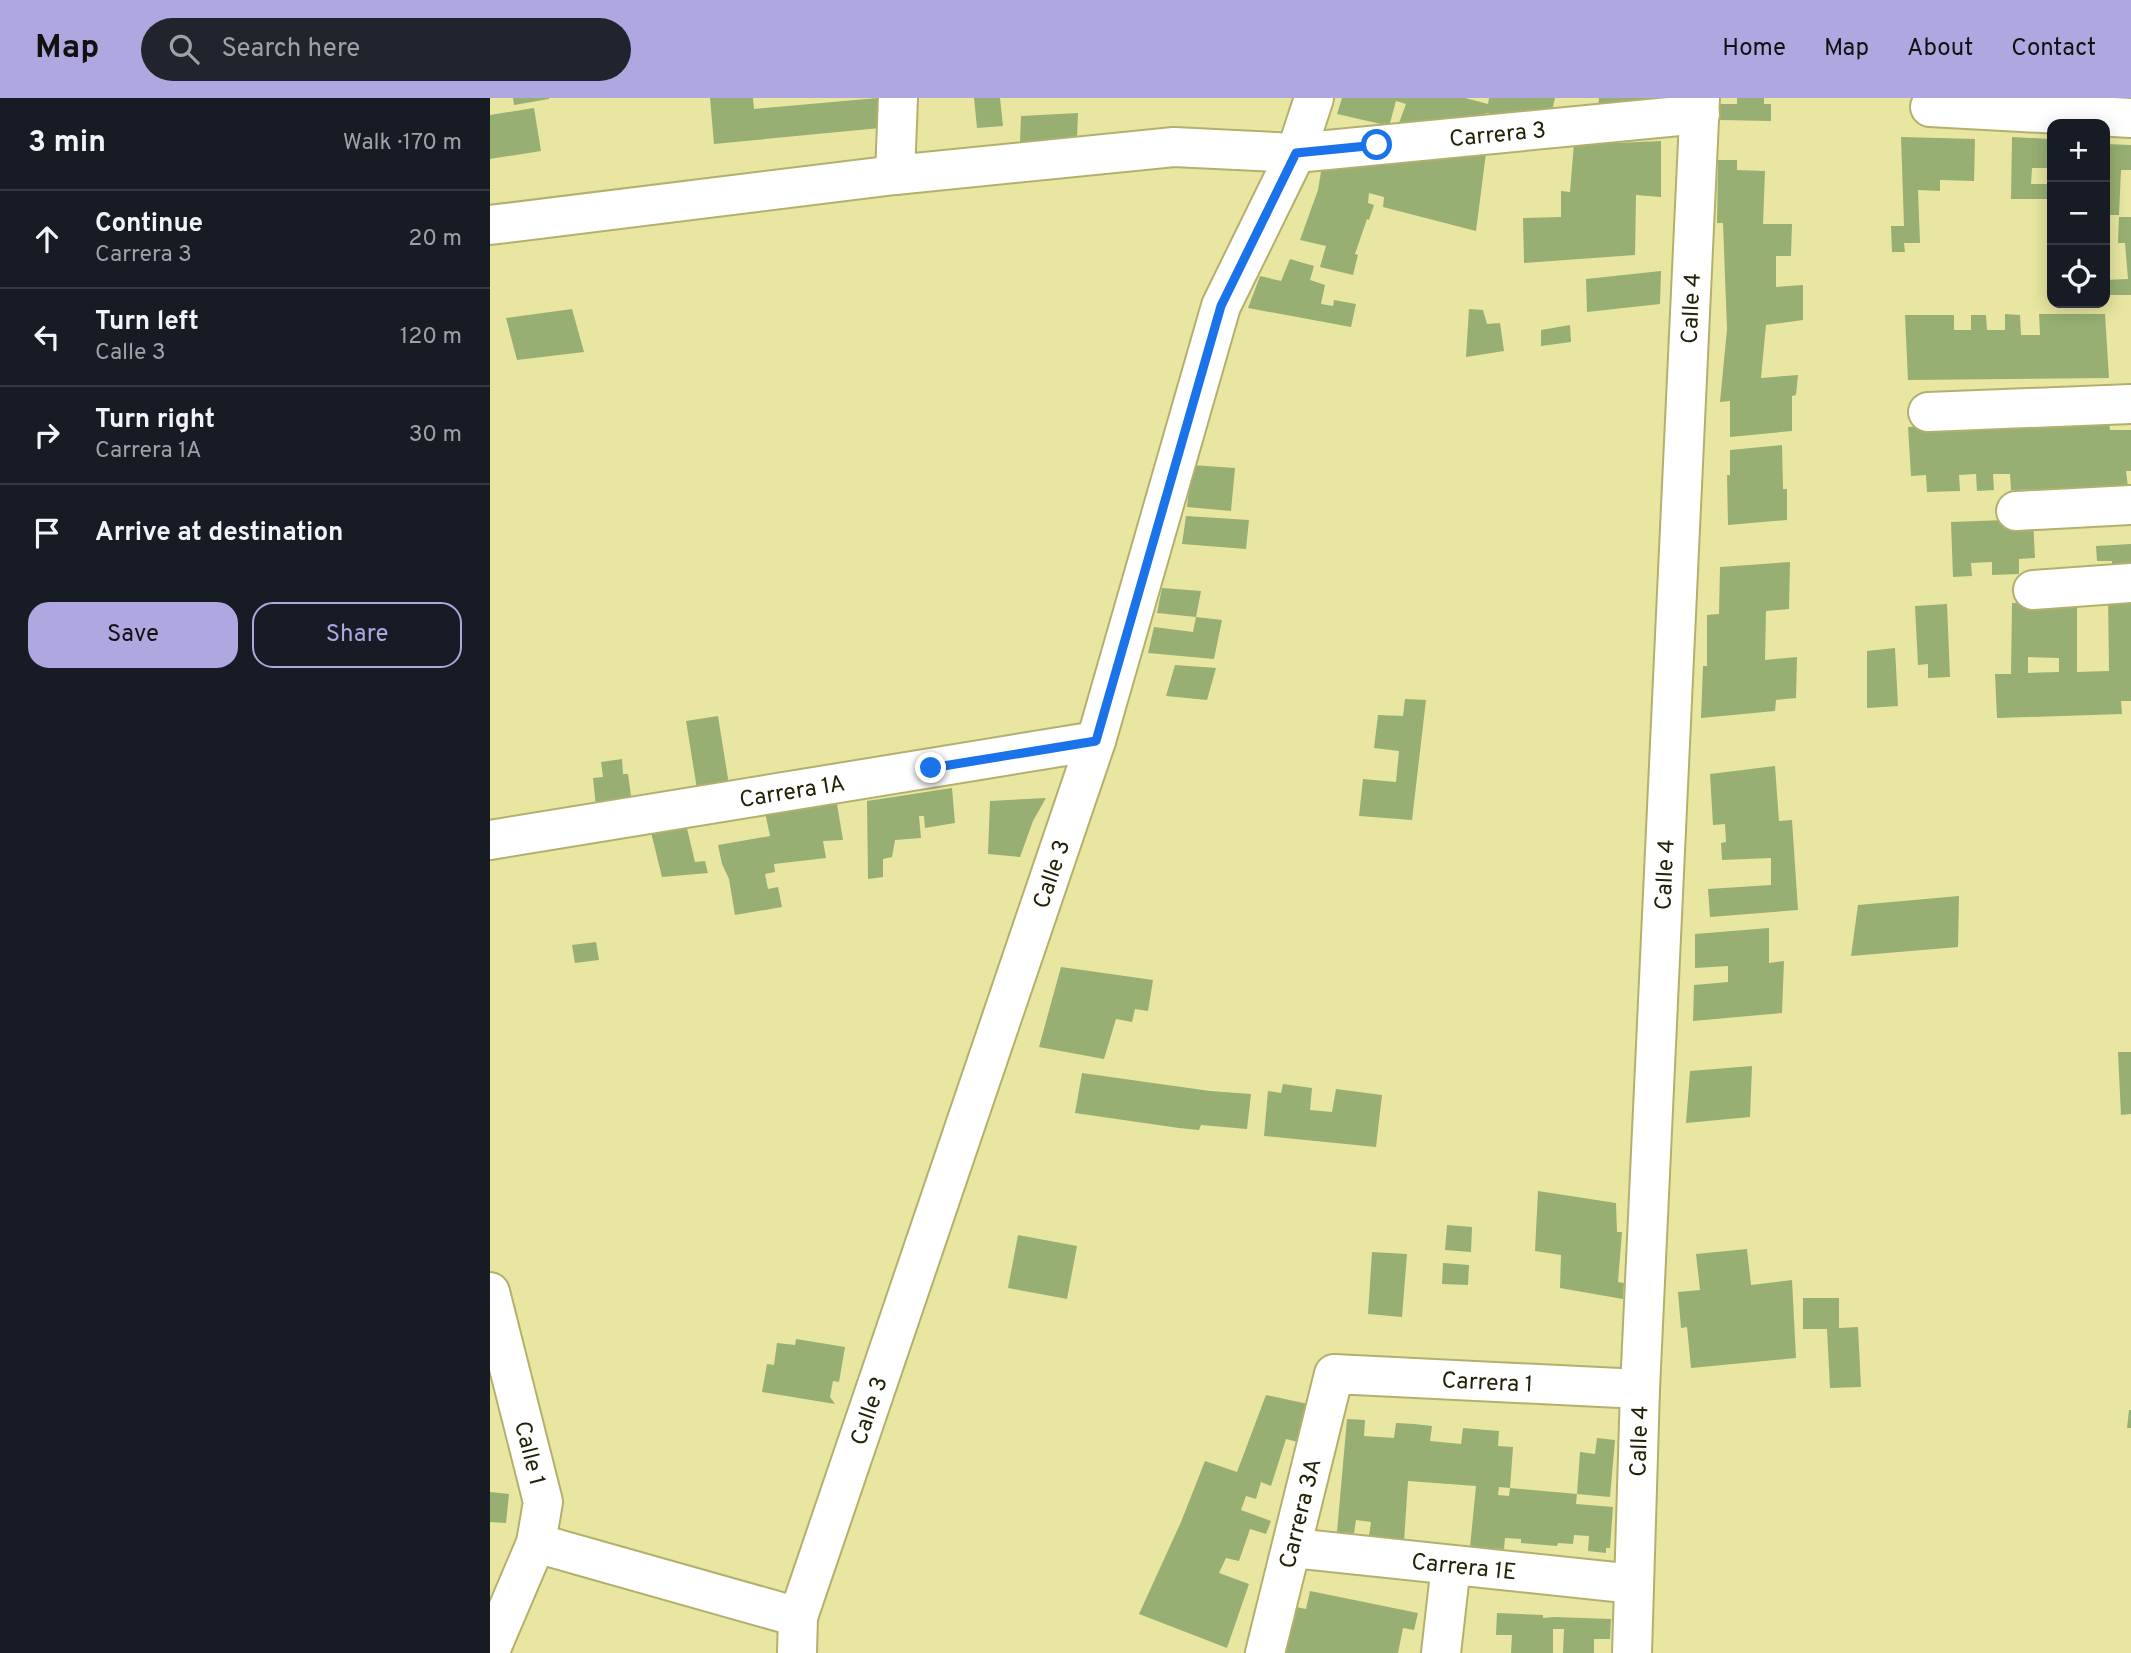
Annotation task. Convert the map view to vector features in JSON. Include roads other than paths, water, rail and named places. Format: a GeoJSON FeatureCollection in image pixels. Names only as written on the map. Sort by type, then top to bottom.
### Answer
{"type":"FeatureCollection","features":[{"type":"Feature","properties":{"kind":"street"},"geometry":{"type":"LineString","coordinates":[[895,175],[898,98]]}},
{"type":"Feature","properties":{"kind":"street","name":"Calle 3"},"geometry":{"type":"LineString","coordinates":[[797,1635],[1096,741],[1221,306],[1296,153],[1314,98]]}},
{"type":"Feature","properties":{"kind":"street","name":"Carrera 3"},"geometry":{"type":"LineString","coordinates":[[490,225],[895,175],[1174,147],[1296,153],[1700,106]]}},
{"type":"Feature","properties":{"kind":"street","name":"Calle 4"},"geometry":{"type":"LineString","coordinates":[[1632,1653],[1640,1389],[1700,106]]}},
{"type":"Feature","properties":{"kind":"street"},"geometry":{"type":"LineString","coordinates":[[1930,107],[2131,118]]}},
{"type":"Feature","properties":{"kind":"street"},"geometry":{"type":"LineString","coordinates":[[1928,412],[2131,404]]}},
{"type":"Feature","properties":{"kind":"street"},"geometry":{"type":"LineString","coordinates":[[2016,511],[2131,505]]}},
{"type":"Feature","properties":{"kind":"street"},"geometry":{"type":"LineString","coordinates":[[2033,590],[2131,583]]}},
{"type":"Feature","properties":{"kind":"street","name":"Carrera 1A"},"geometry":{"type":"LineString","coordinates":[[490,840],[1096,741]]}},
{"type":"Feature","properties":{"kind":"street","name":"Calle 1"},"geometry":{"type":"LineString","coordinates":[[490,1292],[543,1502],[536,1543],[490,1651]]}},
{"type":"Feature","properties":{"kind":"street","name":"Carrera 1"},"geometry":{"type":"LineString","coordinates":[[1334,1374],[1640,1389]]}},
{"type":"Feature","properties":{"kind":"street","name":"Carrera 3A"},"geometry":{"type":"LineString","coordinates":[[1265,1653],[1334,1374]]}},
{"type":"Feature","properties":{"kind":"street"},"geometry":{"type":"LineString","coordinates":[[536,1543],[797,1635]]}},
{"type":"Feature","properties":{"kind":"street","name":"Carrera 1E"},"geometry":{"type":"LineString","coordinates":[[1293,1548],[1634,1584]]}},
{"type":"Feature","properties":{"kind":"street"},"geometry":{"type":"LineString","coordinates":[[1441,1653],[1451,1565]]}}]}
